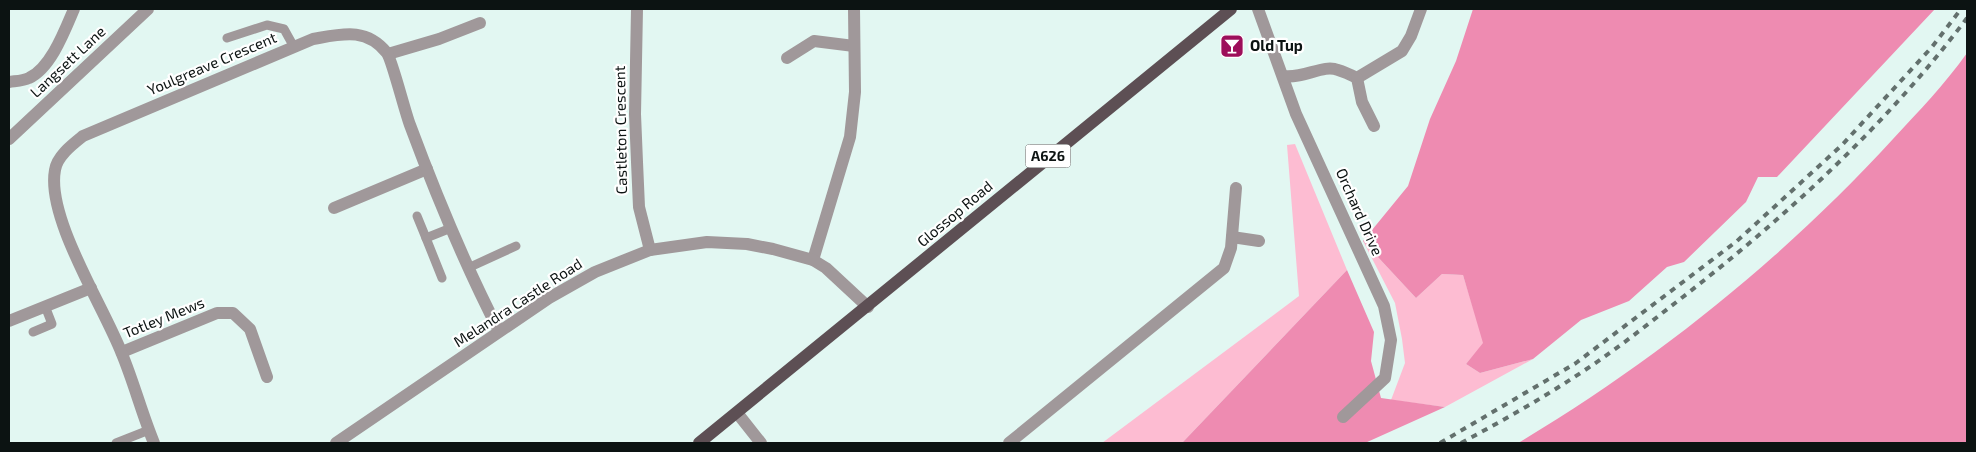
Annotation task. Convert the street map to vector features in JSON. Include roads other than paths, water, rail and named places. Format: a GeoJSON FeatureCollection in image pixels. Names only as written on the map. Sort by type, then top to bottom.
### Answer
{"type":"FeatureCollection","features":[{"type":"Feature","properties":{"kind":"main road","name":"Glossop Road"},"geometry":{"type":"LineString","coordinates":[[699,443],[738,414],[1049,156],[1231,9]]}},
{"type":"Feature","properties":{"kind":"street"},"geometry":{"type":"LineString","coordinates":[[9,82],[29,78],[46,63],[62,39],[74,9]]}},
{"type":"Feature","properties":{"kind":"street","name":"Langsett Lane"},"geometry":{"type":"LineString","coordinates":[[9,139],[148,9]]}},
{"type":"Feature","properties":{"kind":"street","name":"Castleton Crescent"},"geometry":{"type":"LineString","coordinates":[[637,9],[635,114],[639,207],[650,250]]}},
{"type":"Feature","properties":{"kind":"street"},"geometry":{"type":"LineString","coordinates":[[814,260],[850,137],[855,92],[854,9]]}},
{"type":"Feature","properties":{"kind":"street","name":"Orchard Drive"},"geometry":{"type":"LineString","coordinates":[[1258,9],[1296,114],[1384,306],[1391,340],[1385,378],[1342,417]]}},
{"type":"Feature","properties":{"kind":"street"},"geometry":{"type":"LineString","coordinates":[[1357,78],[1402,51],[1411,36],[1421,9]]}},
{"type":"Feature","properties":{"kind":"street"},"geometry":{"type":"LineString","coordinates":[[480,23],[439,39],[388,54],[402,106],[427,169],[468,268],[499,331]]}},
{"type":"Feature","properties":{"kind":"street","name":"Youlgreave Crescent"},"geometry":{"type":"LineString","coordinates":[[154,443],[122,352],[91,288],[54,196],[55,169],[63,154],[84,136],[313,38],[353,34],[366,36],[388,54]]}},
{"type":"Feature","properties":{"kind":"street"},"geometry":{"type":"LineString","coordinates":[[786,58],[814,41],[854,46]]}},
{"type":"Feature","properties":{"kind":"street"},"geometry":{"type":"LineString","coordinates":[[1283,76],[1296,78],[1321,69],[1337,69],[1357,78]]}},
{"type":"Feature","properties":{"kind":"street"},"geometry":{"type":"LineString","coordinates":[[1357,78],[1362,102],[1374,126]]}},
{"type":"Feature","properties":{"kind":"street"},"geometry":{"type":"LineString","coordinates":[[334,208],[427,169]]}},
{"type":"Feature","properties":{"kind":"street"},"geometry":{"type":"LineString","coordinates":[[1009,443],[1224,268],[1232,237],[1236,188]]}},
{"type":"Feature","properties":{"kind":"street"},"geometry":{"type":"LineString","coordinates":[[1232,237],[1259,242]]}},
{"type":"Feature","properties":{"kind":"street","name":"Melandra Castle Road"},"geometry":{"type":"LineString","coordinates":[[336,443],[549,298],[595,272],[650,250],[707,242],[747,244],[814,260],[851,288],[868,307]]}},
{"type":"Feature","properties":{"kind":"street"},"geometry":{"type":"LineString","coordinates":[[9,321],[91,288]]}},
{"type":"Feature","properties":{"kind":"street","name":"Totley Mews"},"geometry":{"type":"LineString","coordinates":[[122,352],[217,313],[234,313],[250,329],[267,377]]}},
{"type":"Feature","properties":{"kind":"street"},"geometry":{"type":"LineString","coordinates":[[738,414],[761,443]]}},
{"type":"Feature","properties":{"kind":"lane"},"geometry":{"type":"LineString","coordinates":[[227,38],[267,25],[284,29],[294,47]]}},
{"type":"Feature","properties":{"kind":"lane"},"geometry":{"type":"LineString","coordinates":[[417,216],[442,278]]}},
{"type":"Feature","properties":{"kind":"lane"},"geometry":{"type":"LineString","coordinates":[[426,238],[451,228]]}},
{"type":"Feature","properties":{"kind":"lane"},"geometry":{"type":"LineString","coordinates":[[468,268],[516,246]]}},
{"type":"Feature","properties":{"kind":"lane"},"geometry":{"type":"LineString","coordinates":[[32,332],[52,324],[45,306]]}},
{"type":"Feature","properties":{"kind":"lane"},"geometry":{"type":"LineString","coordinates":[[116,443],[149,430]]}},
{"type":"Feature","properties":{"kind":"railway"},"geometry":{"type":"LineString","coordinates":[[1440,443],[1576,363],[1737,241],[1842,145],[1932,47],[1961,9]]}},
{"type":"Feature","properties":{"kind":"railway"},"geometry":{"type":"LineString","coordinates":[[1461,443],[1507,418],[1596,363],[1636,334],[1764,231],[1871,130],[1937,57],[1967,18]]}},
{"type":"Feature","properties":{"kind":"place","name":"Old Tup"},"geometry":{"type":"Point","coordinates":[1232,46]}}]}
